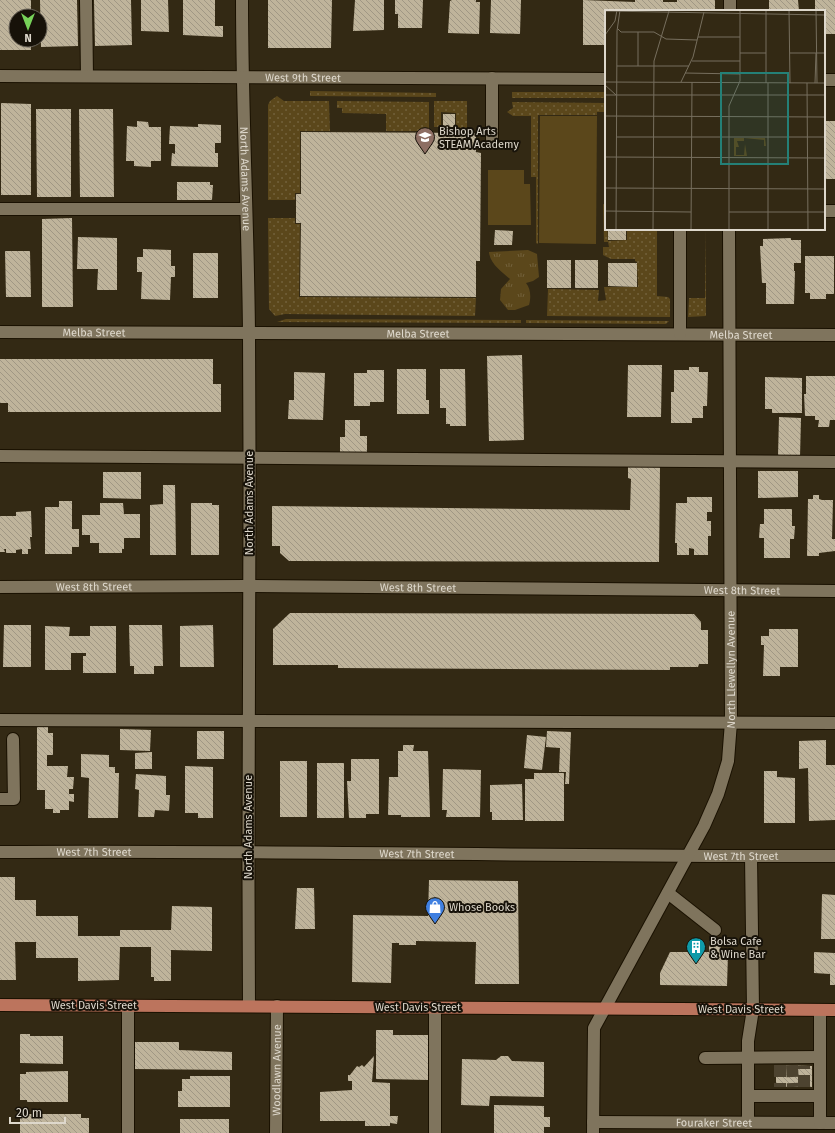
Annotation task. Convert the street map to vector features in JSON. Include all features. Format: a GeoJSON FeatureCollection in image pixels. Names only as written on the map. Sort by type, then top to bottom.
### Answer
{"type":"FeatureCollection","features":[{"type":"Feature","properties":{"kind":"main road","name":"West Davis Street"},"geometry":{"type":"LineString","coordinates":[[0,1005],[835,1010]]}},
{"type":"Feature","properties":{"kind":"street"},"geometry":{"type":"LineString","coordinates":[[86,0],[87,76]]}},
{"type":"Feature","properties":{"kind":"street","name":"North Adams Avenue"},"geometry":{"type":"LineString","coordinates":[[242,0],[242,77],[249,332],[249,1006]]}},
{"type":"Feature","properties":{"kind":"street","name":"West 9th Street"},"geometry":{"type":"LineString","coordinates":[[0,76],[605,79]]}},
{"type":"Feature","properties":{"kind":"street"},"geometry":{"type":"LineString","coordinates":[[492,78],[492,139]]}},
{"type":"Feature","properties":{"kind":"street"},"geometry":{"type":"LineString","coordinates":[[0,209],[246,209]]}},
{"type":"Feature","properties":{"kind":"street"},"geometry":{"type":"LineString","coordinates":[[680,230],[680,334]]}},
{"type":"Feature","properties":{"kind":"street","name":"North Llewellyn Avenue"},"geometry":{"type":"LineString","coordinates":[[593,1127],[594,1028],[688,856],[718,794],[728,761],[731,722],[729,230]]}},
{"type":"Feature","properties":{"kind":"street","name":"Melba Street"},"geometry":{"type":"LineString","coordinates":[[0,332],[835,335]]}},
{"type":"Feature","properties":{"kind":"street"},"geometry":{"type":"LineString","coordinates":[[0,456],[835,462]]}},
{"type":"Feature","properties":{"kind":"street","name":"West 8th Street"},"geometry":{"type":"LineString","coordinates":[[0,586],[248,586],[835,591]]}},
{"type":"Feature","properties":{"kind":"street"},"geometry":{"type":"LineString","coordinates":[[0,720],[835,723]]}},
{"type":"Feature","properties":{"kind":"street"},"geometry":{"type":"LineString","coordinates":[[0,799],[14,799],[13,739]]}},
{"type":"Feature","properties":{"kind":"street","name":"West 7th Street"},"geometry":{"type":"LineString","coordinates":[[0,852],[248,851],[346,854],[835,856]]}},
{"type":"Feature","properties":{"kind":"street"},"geometry":{"type":"LineString","coordinates":[[748,1123],[748,1041],[753,1010],[750,856]]}},
{"type":"Feature","properties":{"kind":"street"},"geometry":{"type":"LineString","coordinates":[[668,893],[715,930]]}},
{"type":"Feature","properties":{"kind":"street"},"geometry":{"type":"LineString","coordinates":[[128,1006],[128,1133]]}},
{"type":"Feature","properties":{"kind":"street","name":"Woodlawn Avenue"},"geometry":{"type":"LineString","coordinates":[[276,1006],[276,1133]]}},
{"type":"Feature","properties":{"kind":"street"},"geometry":{"type":"LineString","coordinates":[[435,1133],[436,1008]]}},
{"type":"Feature","properties":{"kind":"street"},"geometry":{"type":"LineString","coordinates":[[820,1010],[820,1123]]}},
{"type":"Feature","properties":{"kind":"street"},"geometry":{"type":"LineString","coordinates":[[705,1058],[748,1057],[792,1061],[820,1057]]}},
{"type":"Feature","properties":{"kind":"street"},"geometry":{"type":"LineString","coordinates":[[748,1096],[792,1092],[820,1096]]}},
{"type":"Feature","properties":{"kind":"street","name":"Fouraker Street"},"geometry":{"type":"LineString","coordinates":[[593,1127],[748,1123],[835,1123]]}},
{"type":"Feature","properties":{"kind":"green space"},"geometry":{"type":"Polygon","coordinates":[[[310,91],[436,93],[436,97],[310,96],[310,91]]]}},
{"type":"Feature","properties":{"kind":"green space"},"geometry":{"type":"Polygon","coordinates":[[[512,92],[605,92],[605,98],[512,98],[512,92]]]}},
{"type":"Feature","properties":{"kind":"green space"},"geometry":{"type":"Polygon","coordinates":[[[277,96],[284,101],[329,101],[330,131],[300,131],[300,193],[295,193],[295,200],[268,200],[268,105],[270,101],[277,96]]]}},
{"type":"Feature","properties":{"kind":"green space"},"geometry":{"type":"Polygon","coordinates":[[[337,101],[429,102],[429,131],[386,131],[386,114],[342,113],[342,108],[337,108],[337,101]]]}},
{"type":"Feature","properties":{"kind":"green space"},"geometry":{"type":"Polygon","coordinates":[[[434,101],[467,101],[467,128],[456,128],[456,113],[441,112],[441,127],[434,127],[434,101]]]}},
{"type":"Feature","properties":{"kind":"green space"},"geometry":{"type":"Polygon","coordinates":[[[512,102],[605,103],[605,112],[597,112],[597,115],[538,115],[538,244],[536,243],[536,177],[531,177],[531,116],[513,116],[507,112],[513,108],[512,102]]]}},
{"type":"Feature","properties":{"kind":"green space"},"geometry":{"type":"Polygon","coordinates":[[[540,116],[597,116],[596,244],[539,243],[540,116]]]}},
{"type":"Feature","properties":{"kind":"green space"},"geometry":{"type":"Polygon","coordinates":[[[488,170],[524,170],[524,184],[530,184],[531,225],[488,225],[488,170]]]}},
{"type":"Feature","properties":{"kind":"green space"},"geometry":{"type":"Polygon","coordinates":[[[603,204],[605,205],[605,230],[607,230],[608,241],[627,240],[627,230],[657,230],[657,296],[668,297],[670,299],[670,317],[547,316],[548,289],[599,290],[598,301],[606,300],[604,287],[638,287],[637,262],[635,259],[611,259],[603,255],[603,247],[609,247],[608,242],[604,242],[603,204]]]}},
{"type":"Feature","properties":{"kind":"green space"},"geometry":{"type":"Polygon","coordinates":[[[268,218],[295,218],[295,224],[300,224],[299,297],[476,298],[475,316],[285,314],[275,316],[269,309],[268,218]]]}},
{"type":"Feature","properties":{"kind":"green space"},"geometry":{"type":"Polygon","coordinates":[[[706,230],[706,316],[688,317],[689,298],[705,298],[706,230]]]}},
{"type":"Feature","properties":{"kind":"green space"},"geometry":{"type":"Polygon","coordinates":[[[528,250],[537,254],[539,277],[526,283],[530,294],[529,305],[515,310],[508,310],[500,300],[501,289],[510,279],[494,264],[489,252],[528,250]]]}},
{"type":"Feature","properties":{"kind":"green space"},"geometry":{"type":"Polygon","coordinates":[[[286,319],[521,320],[521,323],[277,322],[286,319]]]}},
{"type":"Feature","properties":{"kind":"green space"},"geometry":{"type":"Polygon","coordinates":[[[526,320],[669,321],[666,324],[526,323],[526,320]]]}},
{"type":"Feature","properties":{"kind":"building"},"geometry":{"type":"Polygon","coordinates":[[[0,0],[31,0],[31,8],[8,8],[8,48],[31,48],[31,50],[0,50],[0,0]]]}},
{"type":"Feature","properties":{"kind":"building"},"geometry":{"type":"Polygon","coordinates":[[[40,0],[77,0],[78,46],[48,47],[48,8],[40,8],[40,0]]]}},
{"type":"Feature","properties":{"kind":"building"},"geometry":{"type":"Polygon","coordinates":[[[94,0],[131,0],[132,45],[95,46],[94,0]]]}},
{"type":"Feature","properties":{"kind":"building"},"geometry":{"type":"Polygon","coordinates":[[[141,0],[168,0],[169,32],[141,31],[141,0]]]}},
{"type":"Feature","properties":{"kind":"building"},"geometry":{"type":"Polygon","coordinates":[[[183,0],[215,0],[215,26],[223,26],[223,37],[183,35],[183,0]]]}},
{"type":"Feature","properties":{"kind":"building"},"geometry":{"type":"Polygon","coordinates":[[[268,0],[332,0],[331,48],[268,48],[268,0]]]}},
{"type":"Feature","properties":{"kind":"building"},"geometry":{"type":"Polygon","coordinates":[[[355,0],[384,0],[384,30],[353,31],[355,0]]]}},
{"type":"Feature","properties":{"kind":"building"},"geometry":{"type":"Polygon","coordinates":[[[395,0],[423,0],[422,28],[398,28],[398,14],[395,14],[395,0]]]}},
{"type":"Feature","properties":{"kind":"building"},"geometry":{"type":"Polygon","coordinates":[[[476,0],[476,2],[480,2],[479,34],[448,33],[450,1],[476,0]]]}},
{"type":"Feature","properties":{"kind":"building"},"geometry":{"type":"Polygon","coordinates":[[[491,0],[521,0],[520,34],[490,33],[491,0]]]}},
{"type":"Feature","properties":{"kind":"building"},"geometry":{"type":"Polygon","coordinates":[[[583,0],[635,2],[635,0],[663,0],[663,2],[677,2],[677,0],[715,0],[715,10],[605,10],[605,45],[583,45],[583,0]]]}},
{"type":"Feature","properties":{"kind":"building"},"geometry":{"type":"Polygon","coordinates":[[[769,0],[798,0],[799,10],[769,10],[769,0]]]}},
{"type":"Feature","properties":{"kind":"building"},"geometry":{"type":"Polygon","coordinates":[[[815,0],[835,0],[835,34],[825,34],[825,10],[815,10],[815,0]]]}},
{"type":"Feature","properties":{"kind":"building"},"geometry":{"type":"Polygon","coordinates":[[[1,103],[31,104],[31,195],[1,195],[1,103]]]}},
{"type":"Feature","properties":{"kind":"building"},"geometry":{"type":"Polygon","coordinates":[[[36,109],[71,109],[71,197],[37,197],[36,109]]]}},
{"type":"Feature","properties":{"kind":"building"},"geometry":{"type":"Polygon","coordinates":[[[79,109],[113,109],[114,197],[80,197],[79,109]]]}},
{"type":"Feature","properties":{"kind":"building"},"geometry":{"type":"Polygon","coordinates":[[[443,114],[455,114],[455,127],[443,127],[443,114]]]}},
{"type":"Feature","properties":{"kind":"building"},"geometry":{"type":"Polygon","coordinates":[[[137,121],[148,122],[149,127],[161,127],[161,161],[151,161],[151,167],[134,166],[134,161],[126,161],[127,126],[137,127],[137,121]]]}},
{"type":"Feature","properties":{"kind":"building"},"geometry":{"type":"Polygon","coordinates":[[[825,121],[835,121],[835,179],[825,179],[825,121]]]}},
{"type":"Feature","properties":{"kind":"building"},"geometry":{"type":"Polygon","coordinates":[[[198,124],[221,125],[221,143],[215,143],[215,153],[218,153],[218,167],[171,166],[172,153],[175,154],[175,144],[169,144],[170,126],[198,127],[198,124]]]}},
{"type":"Feature","properties":{"kind":"building"},"geometry":{"type":"Polygon","coordinates":[[[301,132],[476,133],[476,152],[481,153],[480,261],[476,261],[476,297],[300,296],[301,223],[296,223],[296,194],[301,194],[301,132]]]}},
{"type":"Feature","properties":{"kind":"building"},"geometry":{"type":"Polygon","coordinates":[[[177,182],[210,182],[210,185],[213,185],[212,200],[177,200],[177,182]]]}},
{"type":"Feature","properties":{"kind":"building"},"geometry":{"type":"Polygon","coordinates":[[[72,218],[73,307],[42,307],[42,219],[72,218]]]}},
{"type":"Feature","properties":{"kind":"building"},"geometry":{"type":"Polygon","coordinates":[[[495,230],[513,231],[512,245],[494,245],[495,230]]]}},
{"type":"Feature","properties":{"kind":"building"},"geometry":{"type":"Polygon","coordinates":[[[608,230],[626,230],[626,240],[608,240],[608,230]]]}},
{"type":"Feature","properties":{"kind":"building"},"geometry":{"type":"Polygon","coordinates":[[[78,237],[117,238],[117,290],[97,290],[98,269],[77,269],[78,237]]]}},
{"type":"Feature","properties":{"kind":"building"},"geometry":{"type":"Polygon","coordinates":[[[791,238],[791,240],[801,240],[801,263],[794,263],[794,304],[766,304],[766,283],[762,283],[760,246],[763,246],[763,239],[791,238]]]}},
{"type":"Feature","properties":{"kind":"building"},"geometry":{"type":"Polygon","coordinates":[[[143,249],[171,250],[171,266],[175,266],[175,277],[171,277],[170,300],[141,299],[142,272],[137,272],[137,257],[143,257],[143,249]]]}},
{"type":"Feature","properties":{"kind":"building"},"geometry":{"type":"Polygon","coordinates":[[[5,251],[30,251],[31,297],[6,297],[5,251]]]}},
{"type":"Feature","properties":{"kind":"building"},"geometry":{"type":"Polygon","coordinates":[[[193,253],[218,253],[218,298],[193,298],[193,253]]]}},
{"type":"Feature","properties":{"kind":"building"},"geometry":{"type":"Polygon","coordinates":[[[805,256],[834,256],[834,294],[826,294],[826,299],[810,299],[810,293],[805,293],[805,256]]]}},
{"type":"Feature","properties":{"kind":"building"},"geometry":{"type":"Polygon","coordinates":[[[547,260],[571,260],[571,288],[547,288],[547,260]]]}},
{"type":"Feature","properties":{"kind":"building"},"geometry":{"type":"Polygon","coordinates":[[[575,260],[598,260],[598,288],[575,288],[575,260]]]}},
{"type":"Feature","properties":{"kind":"building"},"geometry":{"type":"Polygon","coordinates":[[[608,263],[637,263],[637,287],[608,286],[608,263]]]}},
{"type":"Feature","properties":{"kind":"building"},"geometry":{"type":"Polygon","coordinates":[[[522,355],[524,440],[489,441],[487,356],[522,355]]]}},
{"type":"Feature","properties":{"kind":"building"},"geometry":{"type":"Polygon","coordinates":[[[0,359],[213,359],[213,384],[221,384],[221,412],[8,412],[8,403],[0,403],[0,359]]]}},
{"type":"Feature","properties":{"kind":"building"},"geometry":{"type":"Polygon","coordinates":[[[628,365],[662,365],[661,417],[627,417],[628,365]]]}},
{"type":"Feature","properties":{"kind":"building"},"geometry":{"type":"Polygon","coordinates":[[[689,367],[699,367],[699,372],[708,372],[707,406],[703,406],[703,418],[692,418],[692,423],[671,423],[671,392],[674,392],[674,370],[689,370],[689,367]]]}},
{"type":"Feature","properties":{"kind":"building"},"geometry":{"type":"Polygon","coordinates":[[[397,369],[426,369],[426,400],[429,400],[429,414],[397,414],[397,369]]]}},
{"type":"Feature","properties":{"kind":"building"},"geometry":{"type":"Polygon","coordinates":[[[440,369],[465,369],[466,426],[450,426],[450,424],[446,424],[446,408],[440,408],[440,369]]]}},
{"type":"Feature","properties":{"kind":"building"},"geometry":{"type":"Polygon","coordinates":[[[367,370],[384,370],[384,402],[370,402],[370,406],[354,406],[354,373],[367,373],[367,370]]]}},
{"type":"Feature","properties":{"kind":"building"},"geometry":{"type":"Polygon","coordinates":[[[294,372],[325,373],[323,420],[288,419],[289,400],[294,400],[294,372]]]}},
{"type":"Feature","properties":{"kind":"building"},"geometry":{"type":"Polygon","coordinates":[[[806,376],[835,376],[835,420],[830,420],[829,427],[818,427],[819,420],[815,420],[815,416],[805,416],[804,394],[806,394],[806,376]]]}},
{"type":"Feature","properties":{"kind":"building"},"geometry":{"type":"Polygon","coordinates":[[[765,377],[802,378],[802,413],[772,413],[772,409],[765,409],[765,377]]]}},
{"type":"Feature","properties":{"kind":"building"},"geometry":{"type":"Polygon","coordinates":[[[779,417],[801,418],[800,457],[778,456],[779,417]]]}},
{"type":"Feature","properties":{"kind":"building"},"geometry":{"type":"Polygon","coordinates":[[[345,420],[360,420],[360,436],[367,436],[367,454],[340,454],[340,437],[345,437],[345,420]]]}},
{"type":"Feature","properties":{"kind":"building"},"geometry":{"type":"Polygon","coordinates":[[[628,467],[660,467],[659,562],[289,561],[280,553],[280,546],[272,546],[272,506],[630,510],[631,479],[628,478],[628,467]]]}},
{"type":"Feature","properties":{"kind":"building"},"geometry":{"type":"Polygon","coordinates":[[[758,471],[798,471],[798,497],[758,498],[758,471]]]}},
{"type":"Feature","properties":{"kind":"building"},"geometry":{"type":"Polygon","coordinates":[[[103,472],[141,472],[141,499],[103,498],[103,472]]]}},
{"type":"Feature","properties":{"kind":"building"},"geometry":{"type":"Polygon","coordinates":[[[163,485],[175,485],[176,555],[150,555],[150,505],[163,504],[163,485]]]}},
{"type":"Feature","properties":{"kind":"building"},"geometry":{"type":"Polygon","coordinates":[[[813,495],[819,495],[819,499],[822,500],[833,500],[832,539],[835,539],[835,551],[819,553],[819,556],[807,556],[808,499],[813,499],[813,495]]]}},
{"type":"Feature","properties":{"kind":"building"},"geometry":{"type":"Polygon","coordinates":[[[687,497],[712,497],[712,512],[707,512],[707,521],[711,521],[711,536],[708,536],[708,555],[694,555],[694,549],[689,548],[689,555],[677,555],[677,543],[675,543],[676,503],[687,503],[687,497]]]}},
{"type":"Feature","properties":{"kind":"building"},"geometry":{"type":"Polygon","coordinates":[[[59,501],[72,501],[72,529],[79,529],[79,547],[72,547],[72,554],[45,554],[45,507],[59,507],[59,501]]]}},
{"type":"Feature","properties":{"kind":"building"},"geometry":{"type":"Polygon","coordinates":[[[100,503],[123,503],[124,514],[140,514],[140,538],[124,538],[124,549],[122,549],[122,553],[99,553],[99,543],[90,543],[90,535],[82,535],[82,515],[100,515],[100,503]]]}},
{"type":"Feature","properties":{"kind":"building"},"geometry":{"type":"Polygon","coordinates":[[[191,503],[212,503],[212,505],[219,505],[219,555],[191,555],[191,503]]]}},
{"type":"Feature","properties":{"kind":"building"},"geometry":{"type":"Polygon","coordinates":[[[764,509],[792,509],[792,526],[795,526],[794,539],[790,539],[790,558],[764,558],[764,538],[759,538],[760,524],[764,524],[764,509]]]}},
{"type":"Feature","properties":{"kind":"building"},"geometry":{"type":"Polygon","coordinates":[[[31,511],[32,537],[30,537],[31,549],[28,549],[28,554],[22,554],[22,549],[16,550],[16,553],[6,553],[6,549],[4,549],[5,552],[0,552],[0,516],[16,516],[16,512],[31,511]]]}},
{"type":"Feature","properties":{"kind":"building"},"geometry":{"type":"Polygon","coordinates":[[[290,613],[694,614],[701,622],[701,630],[708,630],[708,664],[699,664],[698,667],[670,667],[670,670],[338,668],[338,665],[273,665],[273,629],[290,613]]]}},
{"type":"Feature","properties":{"kind":"building"},"geometry":{"type":"Polygon","coordinates":[[[4,625],[31,625],[31,667],[3,667],[4,625]]]}},
{"type":"Feature","properties":{"kind":"building"},"geometry":{"type":"Polygon","coordinates":[[[129,625],[162,625],[163,666],[154,666],[154,674],[134,674],[134,666],[130,666],[129,625]]]}},
{"type":"Feature","properties":{"kind":"building"},"geometry":{"type":"Polygon","coordinates":[[[213,625],[214,667],[180,667],[180,626],[213,625]]]}},
{"type":"Feature","properties":{"kind":"building"},"geometry":{"type":"Polygon","coordinates":[[[45,626],[70,627],[69,636],[90,636],[90,626],[116,626],[116,673],[83,673],[83,656],[86,656],[86,653],[71,653],[71,670],[45,670],[45,626]]]}},
{"type":"Feature","properties":{"kind":"building"},"geometry":{"type":"Polygon","coordinates":[[[769,629],[798,629],[798,667],[780,667],[780,676],[763,676],[764,645],[761,645],[761,636],[769,636],[769,629]]]}},
{"type":"Feature","properties":{"kind":"building"},"geometry":{"type":"Polygon","coordinates":[[[37,727],[48,727],[48,733],[53,733],[53,755],[47,755],[47,766],[68,766],[67,777],[74,777],[73,789],[69,789],[69,794],[74,794],[74,802],[69,801],[69,810],[60,810],[60,813],[53,813],[53,809],[45,809],[45,790],[37,790],[37,727]]]}},
{"type":"Feature","properties":{"kind":"building"},"geometry":{"type":"Polygon","coordinates":[[[120,729],[151,730],[150,751],[120,750],[120,729]]]}},
{"type":"Feature","properties":{"kind":"building"},"geometry":{"type":"Polygon","coordinates":[[[197,731],[224,731],[224,759],[197,759],[197,731]]]}},
{"type":"Feature","properties":{"kind":"building"},"geometry":{"type":"Polygon","coordinates":[[[547,731],[571,732],[569,784],[565,784],[566,772],[559,772],[560,748],[546,747],[547,731]]]}},
{"type":"Feature","properties":{"kind":"building"},"geometry":{"type":"Polygon","coordinates":[[[527,735],[546,737],[542,770],[524,768],[527,735]]]}},
{"type":"Feature","properties":{"kind":"building"},"geometry":{"type":"Polygon","coordinates":[[[826,740],[826,765],[835,765],[835,820],[809,821],[808,768],[799,769],[799,741],[826,740]]]}},
{"type":"Feature","properties":{"kind":"building"},"geometry":{"type":"Polygon","coordinates":[[[403,745],[414,745],[413,751],[428,751],[430,817],[401,817],[401,815],[388,815],[389,777],[398,777],[398,751],[403,751],[403,745]]]}},
{"type":"Feature","properties":{"kind":"building"},"geometry":{"type":"Polygon","coordinates":[[[152,752],[152,769],[135,769],[135,753],[152,752]]]}},
{"type":"Feature","properties":{"kind":"building"},"geometry":{"type":"Polygon","coordinates":[[[81,754],[109,755],[109,767],[115,767],[115,773],[119,773],[118,818],[88,818],[89,778],[81,777],[81,754]]]}},
{"type":"Feature","properties":{"kind":"building"},"geometry":{"type":"Polygon","coordinates":[[[351,759],[379,759],[379,814],[366,814],[366,818],[349,818],[347,781],[351,781],[351,759]]]}},
{"type":"Feature","properties":{"kind":"building"},"geometry":{"type":"Polygon","coordinates":[[[280,761],[307,761],[307,817],[280,817],[280,761]]]}},
{"type":"Feature","properties":{"kind":"building"},"geometry":{"type":"Polygon","coordinates":[[[317,763],[344,763],[344,818],[317,818],[317,763]]]}},
{"type":"Feature","properties":{"kind":"building"},"geometry":{"type":"Polygon","coordinates":[[[185,766],[213,767],[213,818],[198,818],[198,813],[185,813],[185,766]]]}},
{"type":"Feature","properties":{"kind":"building"},"geometry":{"type":"Polygon","coordinates":[[[443,769],[481,770],[480,817],[446,817],[447,810],[442,810],[443,769]]]}},
{"type":"Feature","properties":{"kind":"building"},"geometry":{"type":"Polygon","coordinates":[[[764,771],[777,771],[777,777],[795,778],[795,823],[764,823],[764,771]]]}},
{"type":"Feature","properties":{"kind":"building"},"geometry":{"type":"Polygon","coordinates":[[[534,773],[564,773],[564,821],[525,821],[525,779],[534,779],[534,773]]]}},
{"type":"Feature","properties":{"kind":"building"},"geometry":{"type":"Polygon","coordinates":[[[136,774],[166,776],[166,795],[170,795],[169,811],[155,810],[154,817],[138,817],[139,790],[135,789],[136,774]]]}},
{"type":"Feature","properties":{"kind":"building"},"geometry":{"type":"Polygon","coordinates":[[[522,784],[523,820],[492,820],[492,812],[490,812],[490,785],[522,784]]]}},
{"type":"Feature","properties":{"kind":"building"},"geometry":{"type":"Polygon","coordinates":[[[0,877],[15,877],[15,900],[36,900],[36,916],[78,916],[78,936],[120,936],[120,930],[171,930],[172,906],[212,907],[212,951],[171,950],[171,981],[154,981],[154,977],[151,977],[151,947],[120,947],[119,980],[78,981],[78,958],[36,958],[36,942],[15,942],[16,980],[0,980],[0,877]]]}},
{"type":"Feature","properties":{"kind":"building","name":"Whose Books"},"geometry":{"type":"Polygon","coordinates":[[[429,880],[518,881],[519,984],[475,984],[476,942],[416,941],[416,945],[399,945],[399,943],[392,943],[391,983],[352,982],[353,915],[428,916],[429,880]]]}},
{"type":"Feature","properties":{"kind":"building"},"geometry":{"type":"Polygon","coordinates":[[[297,888],[314,888],[315,929],[295,929],[297,888]]]}},
{"type":"Feature","properties":{"kind":"building"},"geometry":{"type":"Polygon","coordinates":[[[822,894],[835,895],[835,939],[821,939],[822,894]]]}},
{"type":"Feature","properties":{"kind":"building","name":"Bolsa Cafe & Wine Bar"},"geometry":{"type":"Polygon","coordinates":[[[709,941],[721,941],[720,954],[728,954],[727,986],[660,985],[660,973],[670,952],[709,952],[709,941]]]}},
{"type":"Feature","properties":{"kind":"building"},"geometry":{"type":"Polygon","coordinates":[[[814,952],[835,953],[835,985],[830,985],[830,974],[814,973],[814,952]]]}},
{"type":"Feature","properties":{"kind":"building"},"geometry":{"type":"Polygon","coordinates":[[[376,1030],[393,1030],[393,1035],[429,1035],[429,1080],[376,1079],[376,1030]]]}},
{"type":"Feature","properties":{"kind":"building"},"geometry":{"type":"Polygon","coordinates":[[[20,1034],[30,1034],[30,1036],[63,1036],[63,1064],[20,1063],[20,1034]]]}},
{"type":"Feature","properties":{"kind":"building"},"geometry":{"type":"Polygon","coordinates":[[[132,1042],[179,1042],[179,1050],[232,1052],[232,1070],[132,1069],[132,1042]]]}},
{"type":"Feature","properties":{"kind":"building"},"geometry":{"type":"Polygon","coordinates":[[[374,1056],[372,1082],[390,1083],[390,1116],[398,1116],[397,1124],[390,1123],[390,1126],[365,1126],[365,1121],[320,1121],[320,1092],[352,1090],[352,1081],[348,1081],[348,1075],[350,1075],[357,1066],[359,1067],[362,1065],[364,1067],[374,1056]]]}},
{"type":"Feature","properties":{"kind":"building"},"geometry":{"type":"Polygon","coordinates":[[[501,1056],[508,1056],[512,1061],[544,1062],[544,1097],[490,1096],[489,1106],[461,1105],[462,1059],[496,1060],[501,1056]]]}},
{"type":"Feature","properties":{"kind":"building"},"geometry":{"type":"Polygon","coordinates":[[[776,1065],[812,1066],[812,1087],[776,1087],[776,1065]]]}},
{"type":"Feature","properties":{"kind":"building"},"geometry":{"type":"Polygon","coordinates":[[[68,1071],[68,1102],[27,1102],[27,1100],[20,1100],[20,1074],[26,1074],[26,1072],[68,1071]]]}},
{"type":"Feature","properties":{"kind":"building"},"geometry":{"type":"Polygon","coordinates":[[[190,1076],[230,1076],[230,1107],[178,1107],[178,1091],[182,1091],[182,1079],[190,1079],[190,1076]]]}},
{"type":"Feature","properties":{"kind":"building"},"geometry":{"type":"Polygon","coordinates":[[[494,1105],[544,1106],[544,1117],[550,1117],[550,1127],[544,1127],[544,1133],[494,1133],[494,1105]]]}},
{"type":"Feature","properties":{"kind":"building"},"geometry":{"type":"Polygon","coordinates":[[[20,1114],[81,1114],[81,1118],[89,1118],[89,1133],[20,1133],[20,1114]]]}},
{"type":"Feature","properties":{"kind":"building"},"geometry":{"type":"Polygon","coordinates":[[[180,1119],[229,1119],[229,1133],[180,1133],[180,1119]]]}},
{"type":"Feature","properties":{"kind":"tunnel"},"geometry":{"type":"LineString","coordinates":[[780,1065],[780,1087]]}},
{"type":"Feature","properties":{"kind":"tunnel"},"geometry":{"type":"LineString","coordinates":[[792,1065],[793,1087]]}},
{"type":"Feature","properties":{"kind":"tunnel"},"geometry":{"type":"LineString","coordinates":[[804,1066],[804,1087]]}},
{"type":"Feature","properties":{"kind":"place","name":"Bishop Arts STEAM Academy"},"geometry":{"type":"Point","coordinates":[425,154]}},
{"type":"Feature","properties":{"kind":"place","name":"Whose Books"},"geometry":{"type":"Point","coordinates":[435,924]}},
{"type":"Feature","properties":{"kind":"place","name":"Bolsa Cafe & Wine Bar"},"geometry":{"type":"Point","coordinates":[696,964]}}]}
